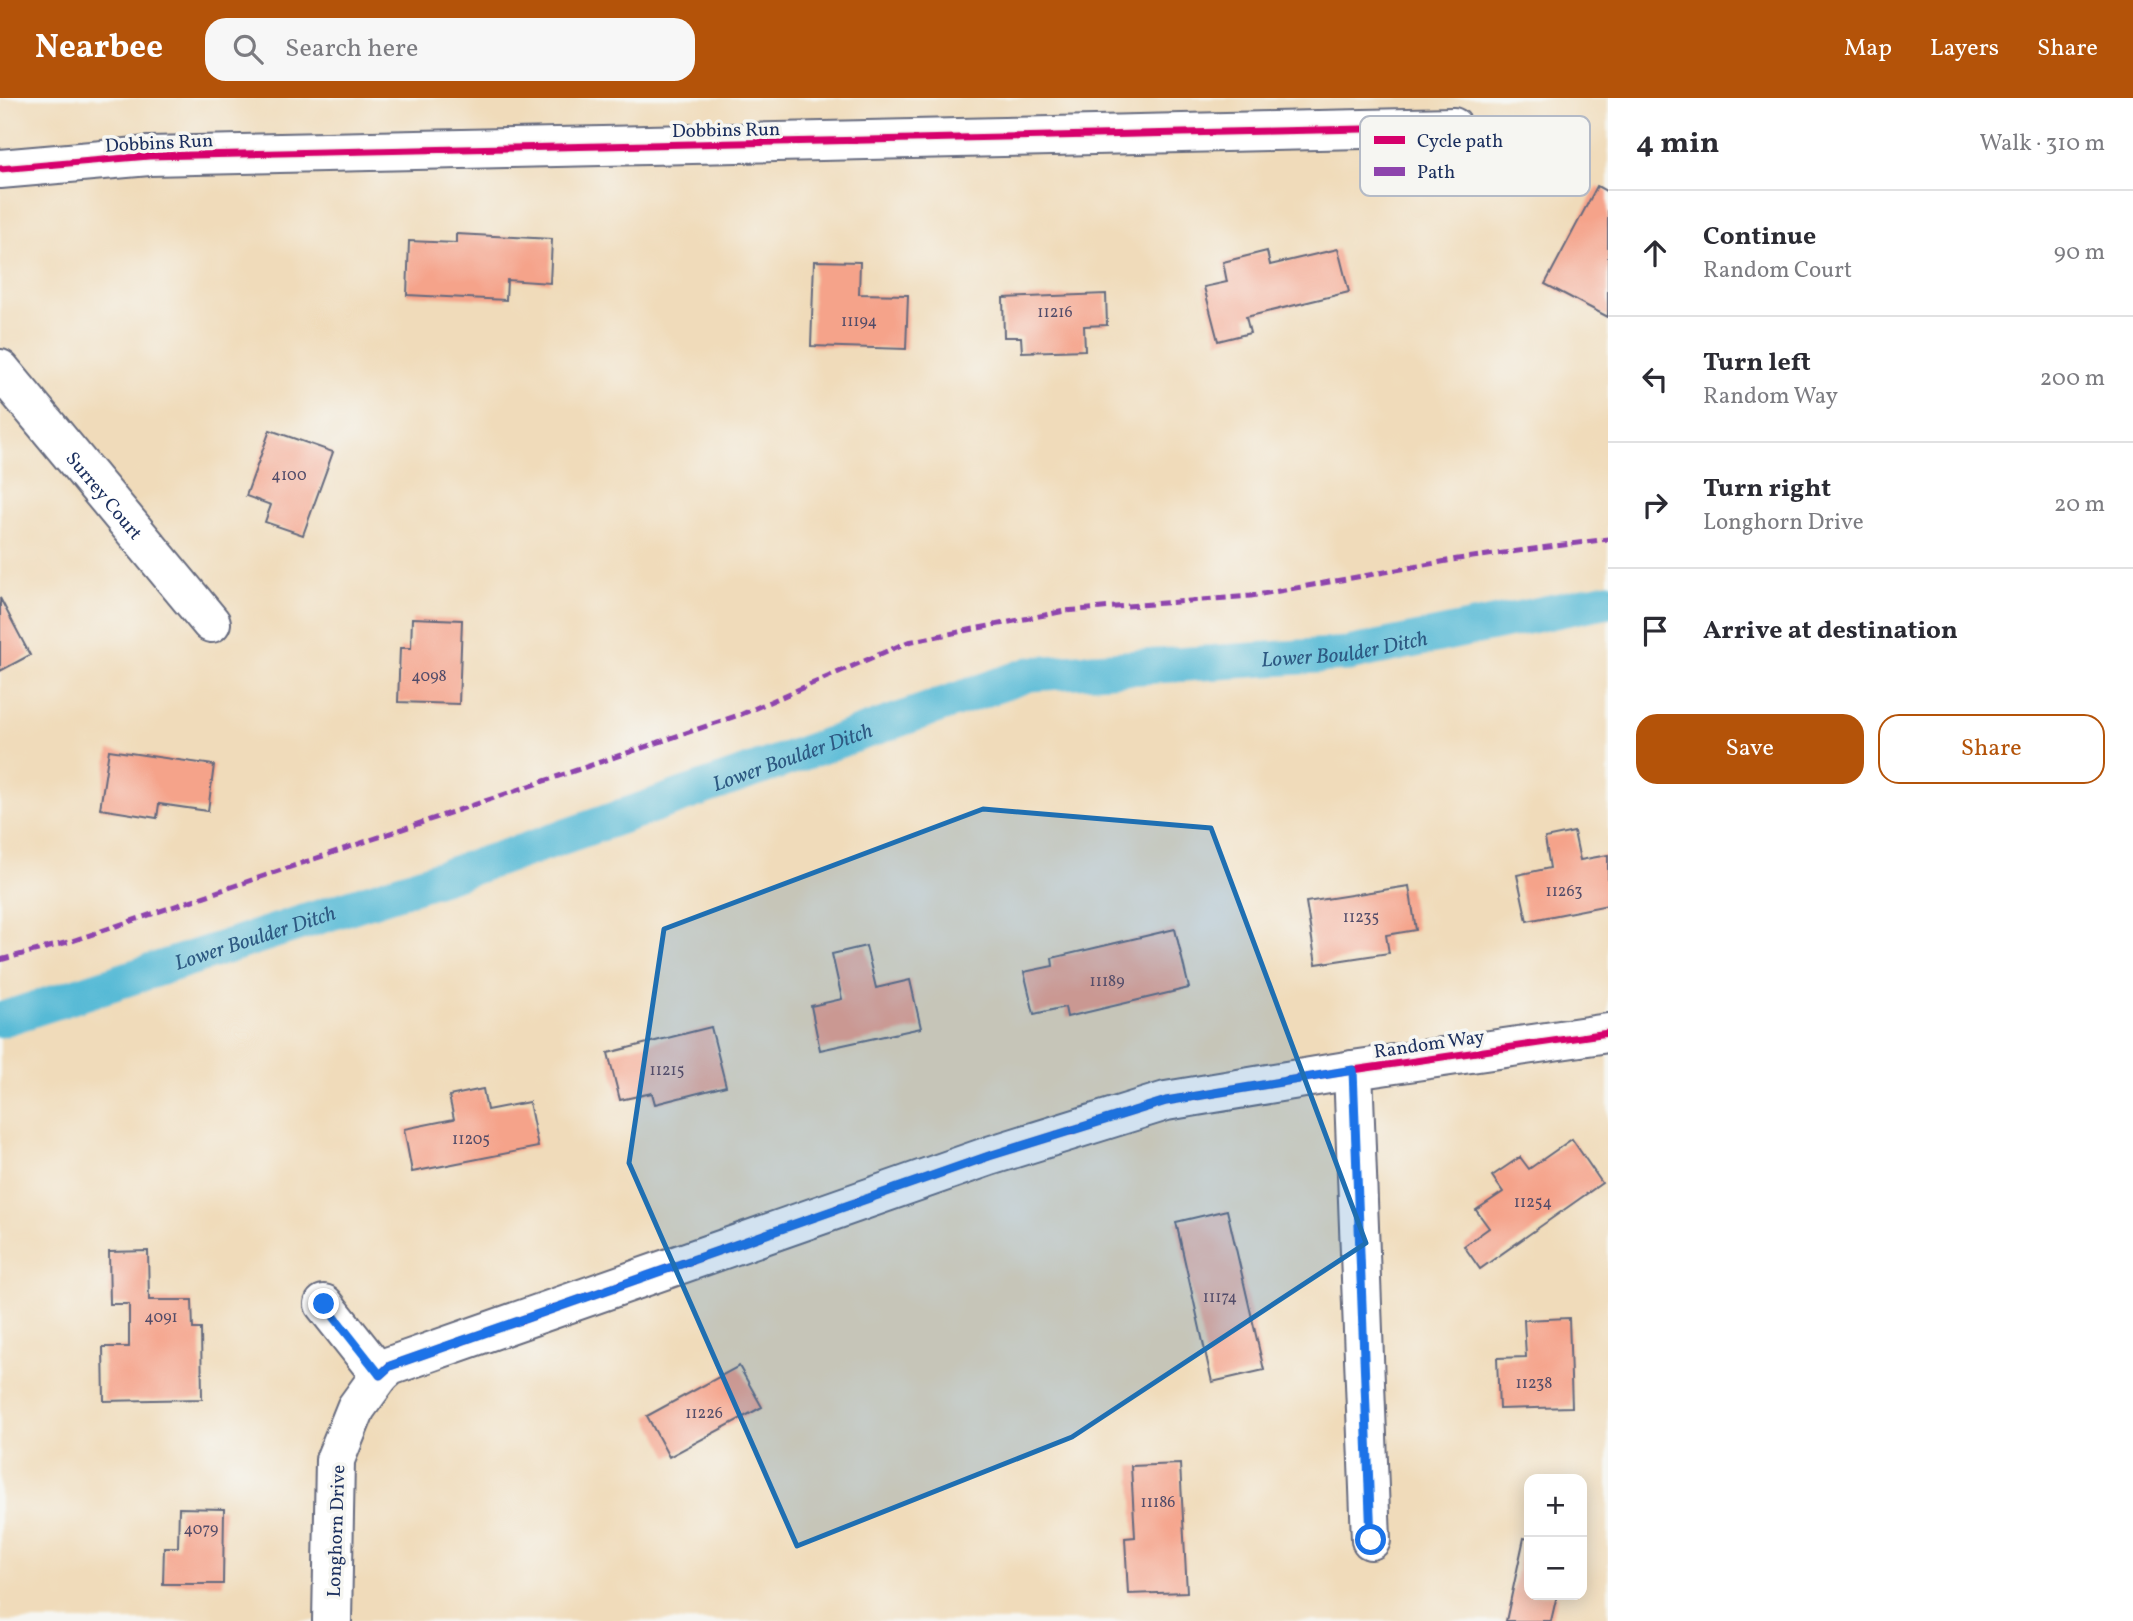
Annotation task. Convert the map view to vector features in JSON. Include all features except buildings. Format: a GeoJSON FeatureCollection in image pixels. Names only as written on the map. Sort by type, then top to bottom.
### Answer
{"type":"FeatureCollection","features":[{"type":"Feature","properties":{"kind":"street","name":"Dobbins Run"},"geometry":{"type":"LineString","coordinates":[[0,169],[149,156],[1360,129]]}},
{"type":"Feature","properties":{"kind":"street","name":"Surrey Court"},"geometry":{"type":"LineString","coordinates":[[0,369],[211,623]]}},
{"type":"Feature","properties":{"kind":"street","name":"Random Way"},"geometry":{"type":"LineString","coordinates":[[380,1375],[390,1366],[989,1156],[1166,1101],[1353,1070],[1608,1033]]}},
{"type":"Feature","properties":{"kind":"street"},"geometry":{"type":"LineString","coordinates":[[1353,1070],[1371,1540]]}},
{"type":"Feature","properties":{"kind":"street"},"geometry":{"type":"LineString","coordinates":[[324,1304],[380,1375]]}},
{"type":"Feature","properties":{"kind":"street","name":"Longhorn Drive"},"geometry":{"type":"LineString","coordinates":[[332,1621],[335,1460],[356,1408],[380,1375]]}},
{"type":"Feature","properties":{"kind":"highlighted area"},"geometry":{"type":"Polygon","coordinates":[[[983,809],[1211,828],[1366,1243],[1072,1437],[797,1546],[629,1163],[664,929],[983,809]]]}},
{"type":"Feature","properties":{"kind":"waterway","name":"Lower Boulder Ditch"},"geometry":{"type":"LineString","coordinates":[[0,1020],[520,852],[1030,674],[1348,654],[1608,600]]}},
{"type":"Feature","properties":{"kind":"marked path"},"geometry":{"type":"LineString","coordinates":[[0,960],[72,941],[742,714],[908,642],[1065,611],[1251,596],[1458,559],[1608,539]]}},
{"type":"Feature","properties":{"kind":"cycle path"},"geometry":{"type":"LineString","coordinates":[[0,169],[149,156],[1360,129]]}},
{"type":"Feature","properties":{"kind":"cycle path"},"geometry":{"type":"LineString","coordinates":[[380,1375],[390,1366],[989,1156],[1166,1101],[1353,1070],[1608,1033]]}},
{"type":"Feature","properties":{"kind":"route"},"geometry":{"type":"LineString","coordinates":[[324,1304],[380,1375],[390,1366],[989,1156],[1166,1101],[1353,1070],[1371,1540]]}}]}
